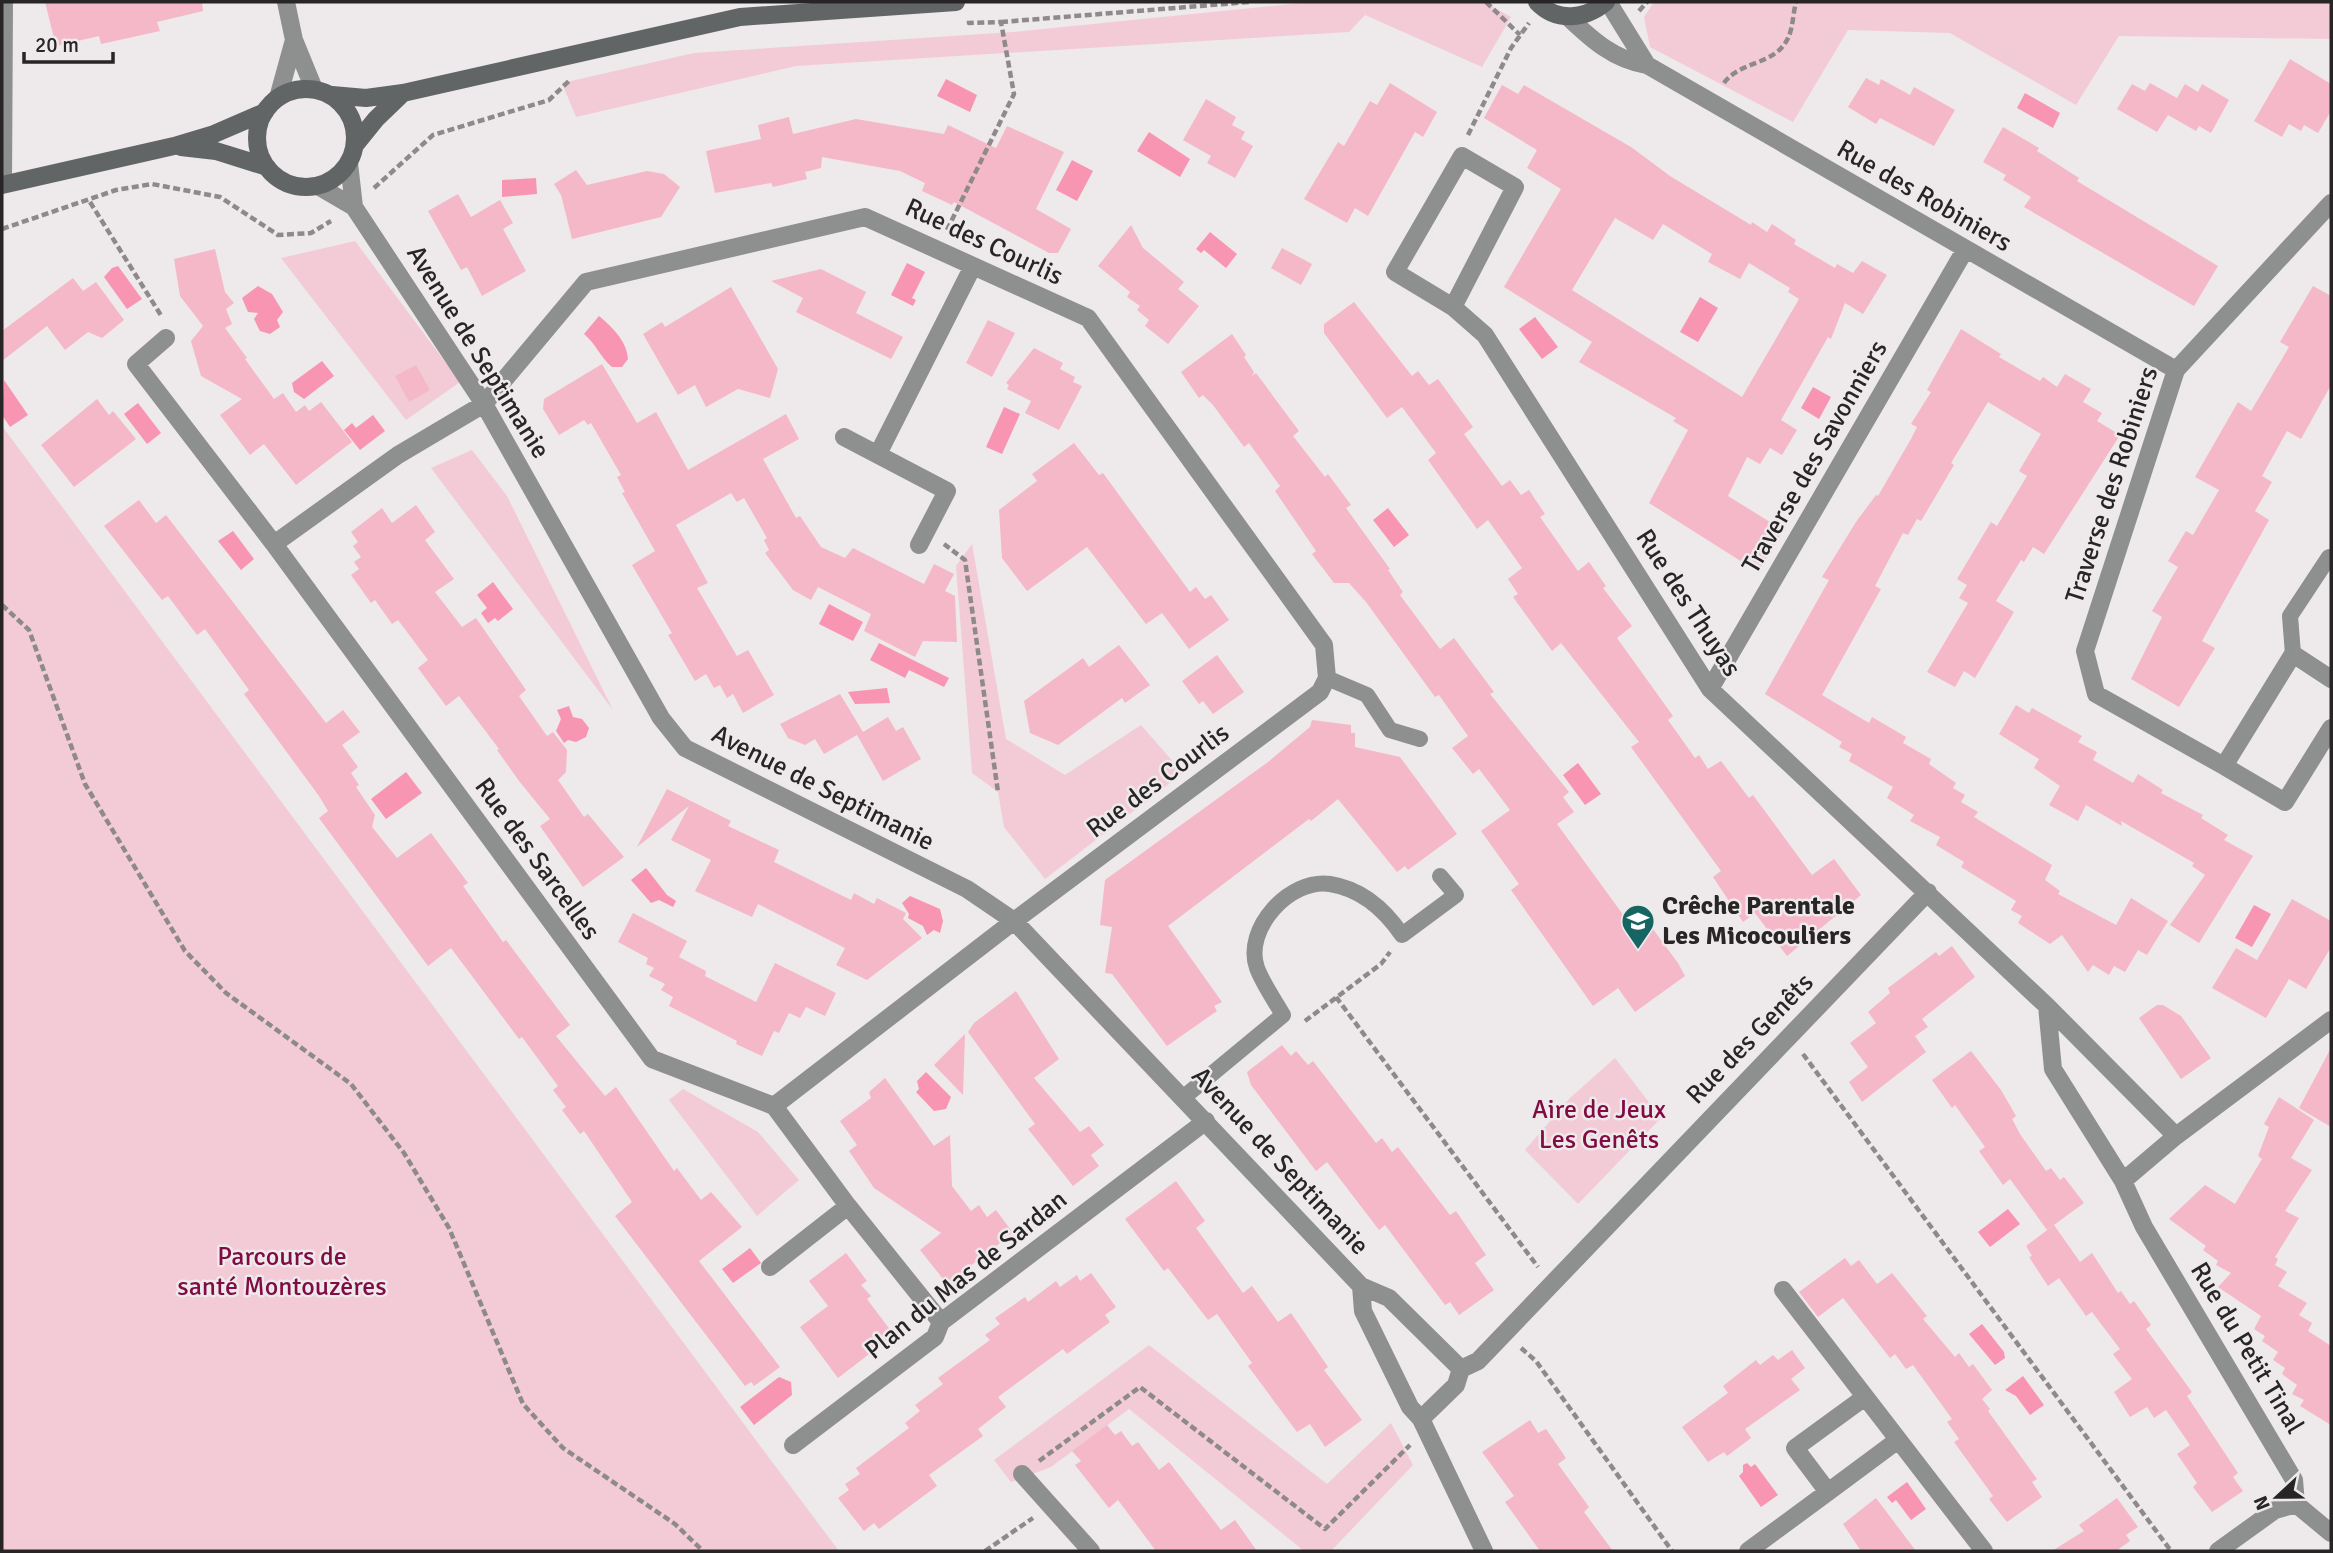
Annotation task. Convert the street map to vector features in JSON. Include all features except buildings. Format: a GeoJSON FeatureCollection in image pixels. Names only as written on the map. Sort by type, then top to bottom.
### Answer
{"type":"FeatureCollection","features":[{"type":"Feature","properties":{"kind":"street"},"geometry":{"type":"LineString","coordinates":[[4,2],[3,185],[174,146],[214,134],[265,112],[278,98],[301,89],[366,98],[403,93],[740,17],[962,7]]}},
{"type":"Feature","properties":{"kind":"street"},"geometry":{"type":"LineString","coordinates":[[286,2],[294,40],[314,89]]}},
{"type":"Feature","properties":{"kind":"street"},"geometry":{"type":"LineString","coordinates":[[1539,4],[1567,17],[1583,16],[1607,2]]}},
{"type":"Feature","properties":{"kind":"street","name":"Rue des Robiniers"},"geometry":{"type":"LineString","coordinates":[[1607,2],[1647,65]]}},
{"type":"Feature","properties":{"kind":"street","name":"Rue des Robiniers"},"geometry":{"type":"LineString","coordinates":[[1567,17],[1593,41],[1629,62],[1647,65],[2176,370]]}},
{"type":"Feature","properties":{"kind":"street"},"geometry":{"type":"LineString","coordinates":[[278,98],[294,40]]}},
{"type":"Feature","properties":{"kind":"street"},"geometry":{"type":"LineString","coordinates":[[174,146],[216,151],[267,167],[290,184],[318,186],[341,173],[349,163],[355,145],[403,93]]}},
{"type":"Feature","properties":{"kind":"street"},"geometry":{"type":"LineString","coordinates":[[332,95],[351,116],[355,145]]}},
{"type":"Feature","properties":{"kind":"street"},"geometry":{"type":"LineString","coordinates":[[265,112],[257,139],[267,167]]}},
{"type":"Feature","properties":{"kind":"street"},"geometry":{"type":"LineString","coordinates":[[1453,307],[1515,187],[1462,156]]}},
{"type":"Feature","properties":{"kind":"street","name":"Rue des Thuyas"},"geometry":{"type":"LineString","coordinates":[[1462,156],[1395,272],[1453,307],[1485,335],[1710,689],[2047,1006],[2176,1136]]}},
{"type":"Feature","properties":{"kind":"street","name":"Avenue de Septimanie"},"geometry":{"type":"LineString","coordinates":[[349,163],[354,207]]}},
{"type":"Feature","properties":{"kind":"street","name":"Avenue de Septimanie"},"geometry":{"type":"LineString","coordinates":[[318,186],[354,207],[484,404],[661,718],[685,748],[967,889],[1014,921],[1361,1286],[1388,1298],[1461,1369]]}},
{"type":"Feature","properties":{"kind":"street","name":"Traverse des Robiniers"},"geometry":{"type":"LineString","coordinates":[[2331,202],[2176,370],[2085,651],[2096,694],[2285,802],[2331,729]]}},
{"type":"Feature","properties":{"kind":"street","name":"Rue des Courlis"},"geometry":{"type":"LineString","coordinates":[[484,404],[586,282],[865,217],[1088,318],[1324,645],[1327,678],[1320,692],[1014,921]]}},
{"type":"Feature","properties":{"kind":"street","name":"Traverse des Savonniers"},"geometry":{"type":"LineString","coordinates":[[1710,689],[1965,250]]}},
{"type":"Feature","properties":{"kind":"street"},"geometry":{"type":"LineString","coordinates":[[878,454],[973,266]]}},
{"type":"Feature","properties":{"kind":"street","name":"Rue des Sarcelles"},"geometry":{"type":"LineString","coordinates":[[166,338],[135,364],[274,544],[652,1059],[774,1106]]}},
{"type":"Feature","properties":{"kind":"street"},"geometry":{"type":"LineString","coordinates":[[274,544],[398,455],[484,404]]}},
{"type":"Feature","properties":{"kind":"street"},"geometry":{"type":"LineString","coordinates":[[844,437],[947,491],[923,538]]}},
{"type":"Feature","properties":{"kind":"street"},"geometry":{"type":"LineString","coordinates":[[2224,766],[2293,654],[2331,679]]}},
{"type":"Feature","properties":{"kind":"street","name":"Rue des Genêts"},"geometry":{"type":"LineString","coordinates":[[1461,1369],[1478,1361],[1928,892]]}},
{"type":"Feature","properties":{"kind":"street"},"geometry":{"type":"LineString","coordinates":[[941,1322],[848,1206],[774,1106],[1014,921]]}},
{"type":"Feature","properties":{"kind":"street"},"geometry":{"type":"LineString","coordinates":[[2047,1006],[2053,1069],[2123,1181],[2176,1136],[2331,1020]]}},
{"type":"Feature","properties":{"kind":"street","name":"Plan du Mas de Sardan"},"geometry":{"type":"LineString","coordinates":[[793,1445],[935,1337],[941,1322],[1206,1121]]}},
{"type":"Feature","properties":{"kind":"street","name":"Rue du Petit Tinal"},"geometry":{"type":"LineString","coordinates":[[2123,1181],[2144,1227],[2294,1480],[2296,1504]]}},
{"type":"Feature","properties":{"kind":"street"},"geometry":{"type":"LineString","coordinates":[[770,1267],[848,1206]]}},
{"type":"Feature","properties":{"kind":"street","name":"Avenue de Septimanie"},"geometry":{"type":"LineString","coordinates":[[1361,1286],[1363,1311],[1410,1407],[1421,1419],[1484,1551]]}},
{"type":"Feature","properties":{"kind":"street"},"geometry":{"type":"LineString","coordinates":[[1783,1290],[1984,1551]]}},
{"type":"Feature","properties":{"kind":"street"},"geometry":{"type":"LineString","coordinates":[[1421,1419],[1456,1385],[1461,1369]]}},
{"type":"Feature","properties":{"kind":"street"},"geometry":{"type":"LineString","coordinates":[[1828,1492],[1795,1448],[1865,1397]]}},
{"type":"Feature","properties":{"kind":"street"},"geometry":{"type":"LineString","coordinates":[[1748,1551],[1898,1440]]}},
{"type":"Feature","properties":{"kind":"street"},"geometry":{"type":"LineString","coordinates":[[1022,1474],[1091,1551]]}},
{"type":"Feature","properties":{"kind":"street"},"geometry":{"type":"LineString","coordinates":[[2218,1551],[2274,1510],[2296,1504],[2331,1533]]}},
{"type":"Feature","properties":{"kind":"lane"},"geometry":{"type":"LineString","coordinates":[[2293,654],[2290,616],[2329,557]]}},
{"type":"Feature","properties":{"kind":"lane"},"geometry":{"type":"LineString","coordinates":[[1327,678],[1367,695],[1391,730],[1420,738]]}},
{"type":"Feature","properties":{"kind":"lane"},"geometry":{"type":"LineString","coordinates":[[1184,1097],[1283,1015],[1256,967],[1256,940],[1268,914],[1285,898],[1308,886],[1330,884],[1358,893],[1385,910],[1402,935],[1455,895],[1440,876]]}},
{"type":"Feature","properties":{"kind":"path"},"geometry":{"type":"LineString","coordinates":[[956,24],[1249,2]]}},
{"type":"Feature","properties":{"kind":"path"},"geometry":{"type":"LineString","coordinates":[[1486,2],[1520,35]]}},
{"type":"Feature","properties":{"kind":"path"},"geometry":{"type":"LineString","coordinates":[[1635,21],[1640,7],[1647,2]]}},
{"type":"Feature","properties":{"kind":"path"},"geometry":{"type":"LineString","coordinates":[[1722,87],[1732,71],[1772,56],[1787,40],[1796,2]]}},
{"type":"Feature","properties":{"kind":"path"},"geometry":{"type":"LineString","coordinates":[[1462,156],[1464,143],[1539,4]]}},
{"type":"Feature","properties":{"kind":"path"},"geometry":{"type":"LineString","coordinates":[[962,7],[969,23]]}},
{"type":"Feature","properties":{"kind":"path"},"geometry":{"type":"LineString","coordinates":[[938,249],[1014,94],[1001,22]]}},
{"type":"Feature","properties":{"kind":"path"},"geometry":{"type":"LineString","coordinates":[[2,229],[90,202],[116,190],[152,184],[220,197],[278,235],[311,233],[354,207],[433,135],[549,100],[576,74]]}},
{"type":"Feature","properties":{"kind":"path"},"geometry":{"type":"LineString","coordinates":[[90,202],[161,313],[166,338]]}},
{"type":"Feature","properties":{"kind":"path"},"geometry":{"type":"LineString","coordinates":[[923,538],[965,560],[998,792]]}},
{"type":"Feature","properties":{"kind":"path"},"geometry":{"type":"LineString","coordinates":[[2,605],[29,630],[85,784],[185,951],[226,993],[351,1084],[404,1153],[449,1228],[523,1404],[563,1448],[675,1524],[703,1551]]}},
{"type":"Feature","properties":{"kind":"path"},"geometry":{"type":"LineString","coordinates":[[1336,998],[1552,1284]]}},
{"type":"Feature","properties":{"kind":"path"},"geometry":{"type":"LineString","coordinates":[[1790,1035],[2171,1551]]}},
{"type":"Feature","properties":{"kind":"path"},"geometry":{"type":"LineString","coordinates":[[1505,1333],[1536,1361],[1672,1551]]}},
{"type":"Feature","properties":{"kind":"path"},"geometry":{"type":"LineString","coordinates":[[1022,1474],[1140,1387],[1325,1530],[1411,1444],[1421,1419]]}},
{"type":"Feature","properties":{"kind":"path"},"geometry":{"type":"LineString","coordinates":[[985,1551],[1050,1506]]}},
{"type":"Feature","properties":{"kind":"green space"},"geometry":{"type":"Polygon","coordinates":[[[1311,2],[1484,2],[1511,17],[1482,67],[1365,15],[1349,32],[796,66],[576,117],[562,83],[694,53],[1013,32],[1311,2]]]}},
{"type":"Feature","properties":{"kind":"green space"},"geometry":{"type":"Polygon","coordinates":[[[1654,2],[2331,2],[2331,39],[2119,36],[2076,105],[1950,33],[1848,30],[1793,122],[1650,47],[1644,17],[1654,2]]]}},
{"type":"Feature","properties":{"kind":"green space"},"geometry":{"type":"Polygon","coordinates":[[[355,241],[460,382],[406,420],[281,258],[355,241]]]}},
{"type":"Feature","properties":{"kind":"green space","name":"Parcours de santé Montouzères"},"geometry":{"type":"Polygon","coordinates":[[[2,426],[767,1455],[839,1551],[2,1551],[2,426]]]}},
{"type":"Feature","properties":{"kind":"green space"},"geometry":{"type":"Polygon","coordinates":[[[472,450],[507,496],[613,710],[431,468],[472,450]]]}},
{"type":"Feature","properties":{"kind":"green space"},"geometry":{"type":"Polygon","coordinates":[[[972,544],[1006,739],[1065,775],[1141,725],[1183,773],[1045,879],[1004,827],[998,792],[972,773],[956,566],[972,544]]]}},
{"type":"Feature","properties":{"kind":"green space","name":"Aire de Jeux Les Genêts"},"geometry":{"type":"Polygon","coordinates":[[[1615,1058],[1661,1118],[1578,1204],[1525,1150],[1570,1098],[1615,1058]]]}},
{"type":"Feature","properties":{"kind":"green space"},"geometry":{"type":"Polygon","coordinates":[[[683,1089],[758,1132],[799,1180],[757,1216],[669,1100],[683,1089]]]}},
{"type":"Feature","properties":{"kind":"green space"},"geometry":{"type":"Polygon","coordinates":[[[1149,1345],[1327,1484],[1391,1423],[1413,1465],[1331,1551],[1304,1551],[1129,1409],[1051,1467],[1011,1482],[994,1460],[1149,1345]]]}},
{"type":"Feature","properties":{"kind":"shaded area"},"geometry":{"type":"Polygon","coordinates":[[[946,79],[977,95],[970,112],[937,96],[946,79]]]}},
{"type":"Feature","properties":{"kind":"shaded area"},"geometry":{"type":"Polygon","coordinates":[[[2025,93],[2060,113],[2053,128],[2017,108],[2025,93]]]}},
{"type":"Feature","properties":{"kind":"shaded area"},"geometry":{"type":"Polygon","coordinates":[[[1149,132],[1190,159],[1180,177],[1137,151],[1149,132]]]}},
{"type":"Feature","properties":{"kind":"shaded area"},"geometry":{"type":"Polygon","coordinates":[[[1072,160],[1093,171],[1077,201],[1056,190],[1072,160]]]}},
{"type":"Feature","properties":{"kind":"shaded area"},"geometry":{"type":"Polygon","coordinates":[[[536,178],[537,194],[502,197],[502,180],[536,178]]]}},
{"type":"Feature","properties":{"kind":"shaded area"},"geometry":{"type":"Polygon","coordinates":[[[1210,232],[1237,254],[1226,268],[1204,250],[1201,253],[1196,249],[1210,232]]]}},
{"type":"Feature","properties":{"kind":"shaded area"},"geometry":{"type":"Polygon","coordinates":[[[907,263],[925,272],[912,298],[916,300],[913,306],[891,295],[907,263]]]}},
{"type":"Feature","properties":{"kind":"shaded area"},"geometry":{"type":"Polygon","coordinates":[[[118,266],[142,299],[127,309],[104,277],[112,268],[118,266]]]}},
{"type":"Feature","properties":{"kind":"shaded area"},"geometry":{"type":"Polygon","coordinates":[[[258,286],[272,294],[283,312],[277,320],[280,327],[270,334],[260,331],[254,319],[258,313],[248,312],[242,298],[258,286]]]}},
{"type":"Feature","properties":{"kind":"shaded area"},"geometry":{"type":"Polygon","coordinates":[[[1700,297],[1718,308],[1698,342],[1680,332],[1700,297]]]}},
{"type":"Feature","properties":{"kind":"shaded area"},"geometry":{"type":"Polygon","coordinates":[[[599,316],[614,330],[625,346],[628,359],[622,367],[612,367],[584,334],[599,316]]]}},
{"type":"Feature","properties":{"kind":"shaded area"},"geometry":{"type":"Polygon","coordinates":[[[1535,317],[1558,347],[1542,359],[1519,329],[1535,317]]]}},
{"type":"Feature","properties":{"kind":"shaded area"},"geometry":{"type":"Polygon","coordinates":[[[322,361],[334,376],[304,399],[294,392],[292,383],[322,361]]]}},
{"type":"Feature","properties":{"kind":"shaded area"},"geometry":{"type":"Polygon","coordinates":[[[4,380],[28,415],[10,427],[2,415],[4,380]]]}},
{"type":"Feature","properties":{"kind":"shaded area"},"geometry":{"type":"Polygon","coordinates":[[[1813,387],[1831,397],[1819,419],[1801,408],[1813,387]]]}},
{"type":"Feature","properties":{"kind":"shaded area"},"geometry":{"type":"Polygon","coordinates":[[[138,403],[161,433],[147,444],[124,414],[138,403]]]}},
{"type":"Feature","properties":{"kind":"shaded area"},"geometry":{"type":"Polygon","coordinates":[[[1004,407],[1020,414],[1002,454],[986,447],[1004,407]]]}},
{"type":"Feature","properties":{"kind":"shaded area"},"geometry":{"type":"Polygon","coordinates":[[[373,415],[385,431],[360,450],[344,430],[352,423],[356,428],[373,415]]]}},
{"type":"Feature","properties":{"kind":"shaded area"},"geometry":{"type":"Polygon","coordinates":[[[1388,508],[1409,535],[1394,547],[1373,520],[1388,508]]]}},
{"type":"Feature","properties":{"kind":"shaded area"},"geometry":{"type":"Polygon","coordinates":[[[233,531],[254,559],[241,570],[218,541],[233,531]]]}},
{"type":"Feature","properties":{"kind":"shaded area"},"geometry":{"type":"Polygon","coordinates":[[[493,582],[513,609],[498,621],[495,618],[488,623],[481,613],[487,608],[477,595],[493,582]]]}},
{"type":"Feature","properties":{"kind":"shaded area"},"geometry":{"type":"Polygon","coordinates":[[[829,604],[863,622],[853,641],[819,624],[829,604]]]}},
{"type":"Feature","properties":{"kind":"shaded area"},"geometry":{"type":"Polygon","coordinates":[[[879,643],[949,678],[944,687],[909,670],[905,678],[870,660],[879,643]]]}},
{"type":"Feature","properties":{"kind":"shaded area"},"geometry":{"type":"Polygon","coordinates":[[[887,688],[890,703],[855,704],[848,692],[887,688]]]}},
{"type":"Feature","properties":{"kind":"shaded area"},"geometry":{"type":"Polygon","coordinates":[[[569,706],[573,717],[582,719],[589,728],[586,737],[576,742],[568,740],[564,743],[556,731],[561,719],[557,710],[569,706]]]}},
{"type":"Feature","properties":{"kind":"shaded area"},"geometry":{"type":"Polygon","coordinates":[[[1578,763],[1601,794],[1585,805],[1563,775],[1578,763]]]}},
{"type":"Feature","properties":{"kind":"shaded area"},"geometry":{"type":"Polygon","coordinates":[[[406,772],[422,793],[386,819],[371,799],[406,772]]]}},
{"type":"Feature","properties":{"kind":"shaded area"},"geometry":{"type":"Polygon","coordinates":[[[646,868],[667,895],[676,901],[673,907],[659,900],[651,903],[631,880],[646,868]]]}},
{"type":"Feature","properties":{"kind":"shaded area"},"geometry":{"type":"Polygon","coordinates":[[[910,896],[940,909],[943,921],[940,933],[934,930],[927,935],[923,926],[908,918],[909,914],[902,903],[910,896]]]}},
{"type":"Feature","properties":{"kind":"shaded area"},"geometry":{"type":"Polygon","coordinates":[[[2254,905],[2271,914],[2252,947],[2235,938],[2254,905]]]}},
{"type":"Feature","properties":{"kind":"shaded area"},"geometry":{"type":"Polygon","coordinates":[[[926,1072],[951,1097],[946,1109],[934,1111],[916,1092],[919,1089],[917,1081],[926,1072]]]}},
{"type":"Feature","properties":{"kind":"shaded area"},"geometry":{"type":"Polygon","coordinates":[[[2008,1209],[2020,1224],[1990,1247],[1978,1232],[2008,1209]]]}},
{"type":"Feature","properties":{"kind":"shaded area"},"geometry":{"type":"Polygon","coordinates":[[[750,1248],[761,1263],[733,1283],[722,1269],[750,1248]]]}},
{"type":"Feature","properties":{"kind":"shaded area"},"geometry":{"type":"Polygon","coordinates":[[[1982,1324],[2004,1352],[2005,1358],[1995,1365],[1969,1334],[1982,1324]]]}},
{"type":"Feature","properties":{"kind":"shaded area"},"geometry":{"type":"Polygon","coordinates":[[[2023,1376],[2044,1405],[2030,1415],[2016,1396],[2005,1390],[2023,1376]]]}},
{"type":"Feature","properties":{"kind":"shaded area"},"geometry":{"type":"Polygon","coordinates":[[[779,1377],[791,1382],[792,1395],[754,1425],[740,1407],[779,1377]]]}},
{"type":"Feature","properties":{"kind":"shaded area"},"geometry":{"type":"Polygon","coordinates":[[[1747,1463],[1751,1467],[1755,1464],[1778,1495],[1761,1507],[1739,1476],[1743,1472],[1743,1465],[1747,1463]]]}},
{"type":"Feature","properties":{"kind":"shaded area"},"geometry":{"type":"Polygon","coordinates":[[[1907,1482],[1926,1509],[1911,1520],[1896,1500],[1892,1503],[1887,1497],[1907,1482]]]}},
{"type":"Feature","properties":{"kind":"place","name":"Crêche Parentale Les Micocouliers"},"geometry":{"type":"Point","coordinates":[1638,951]}}]}
